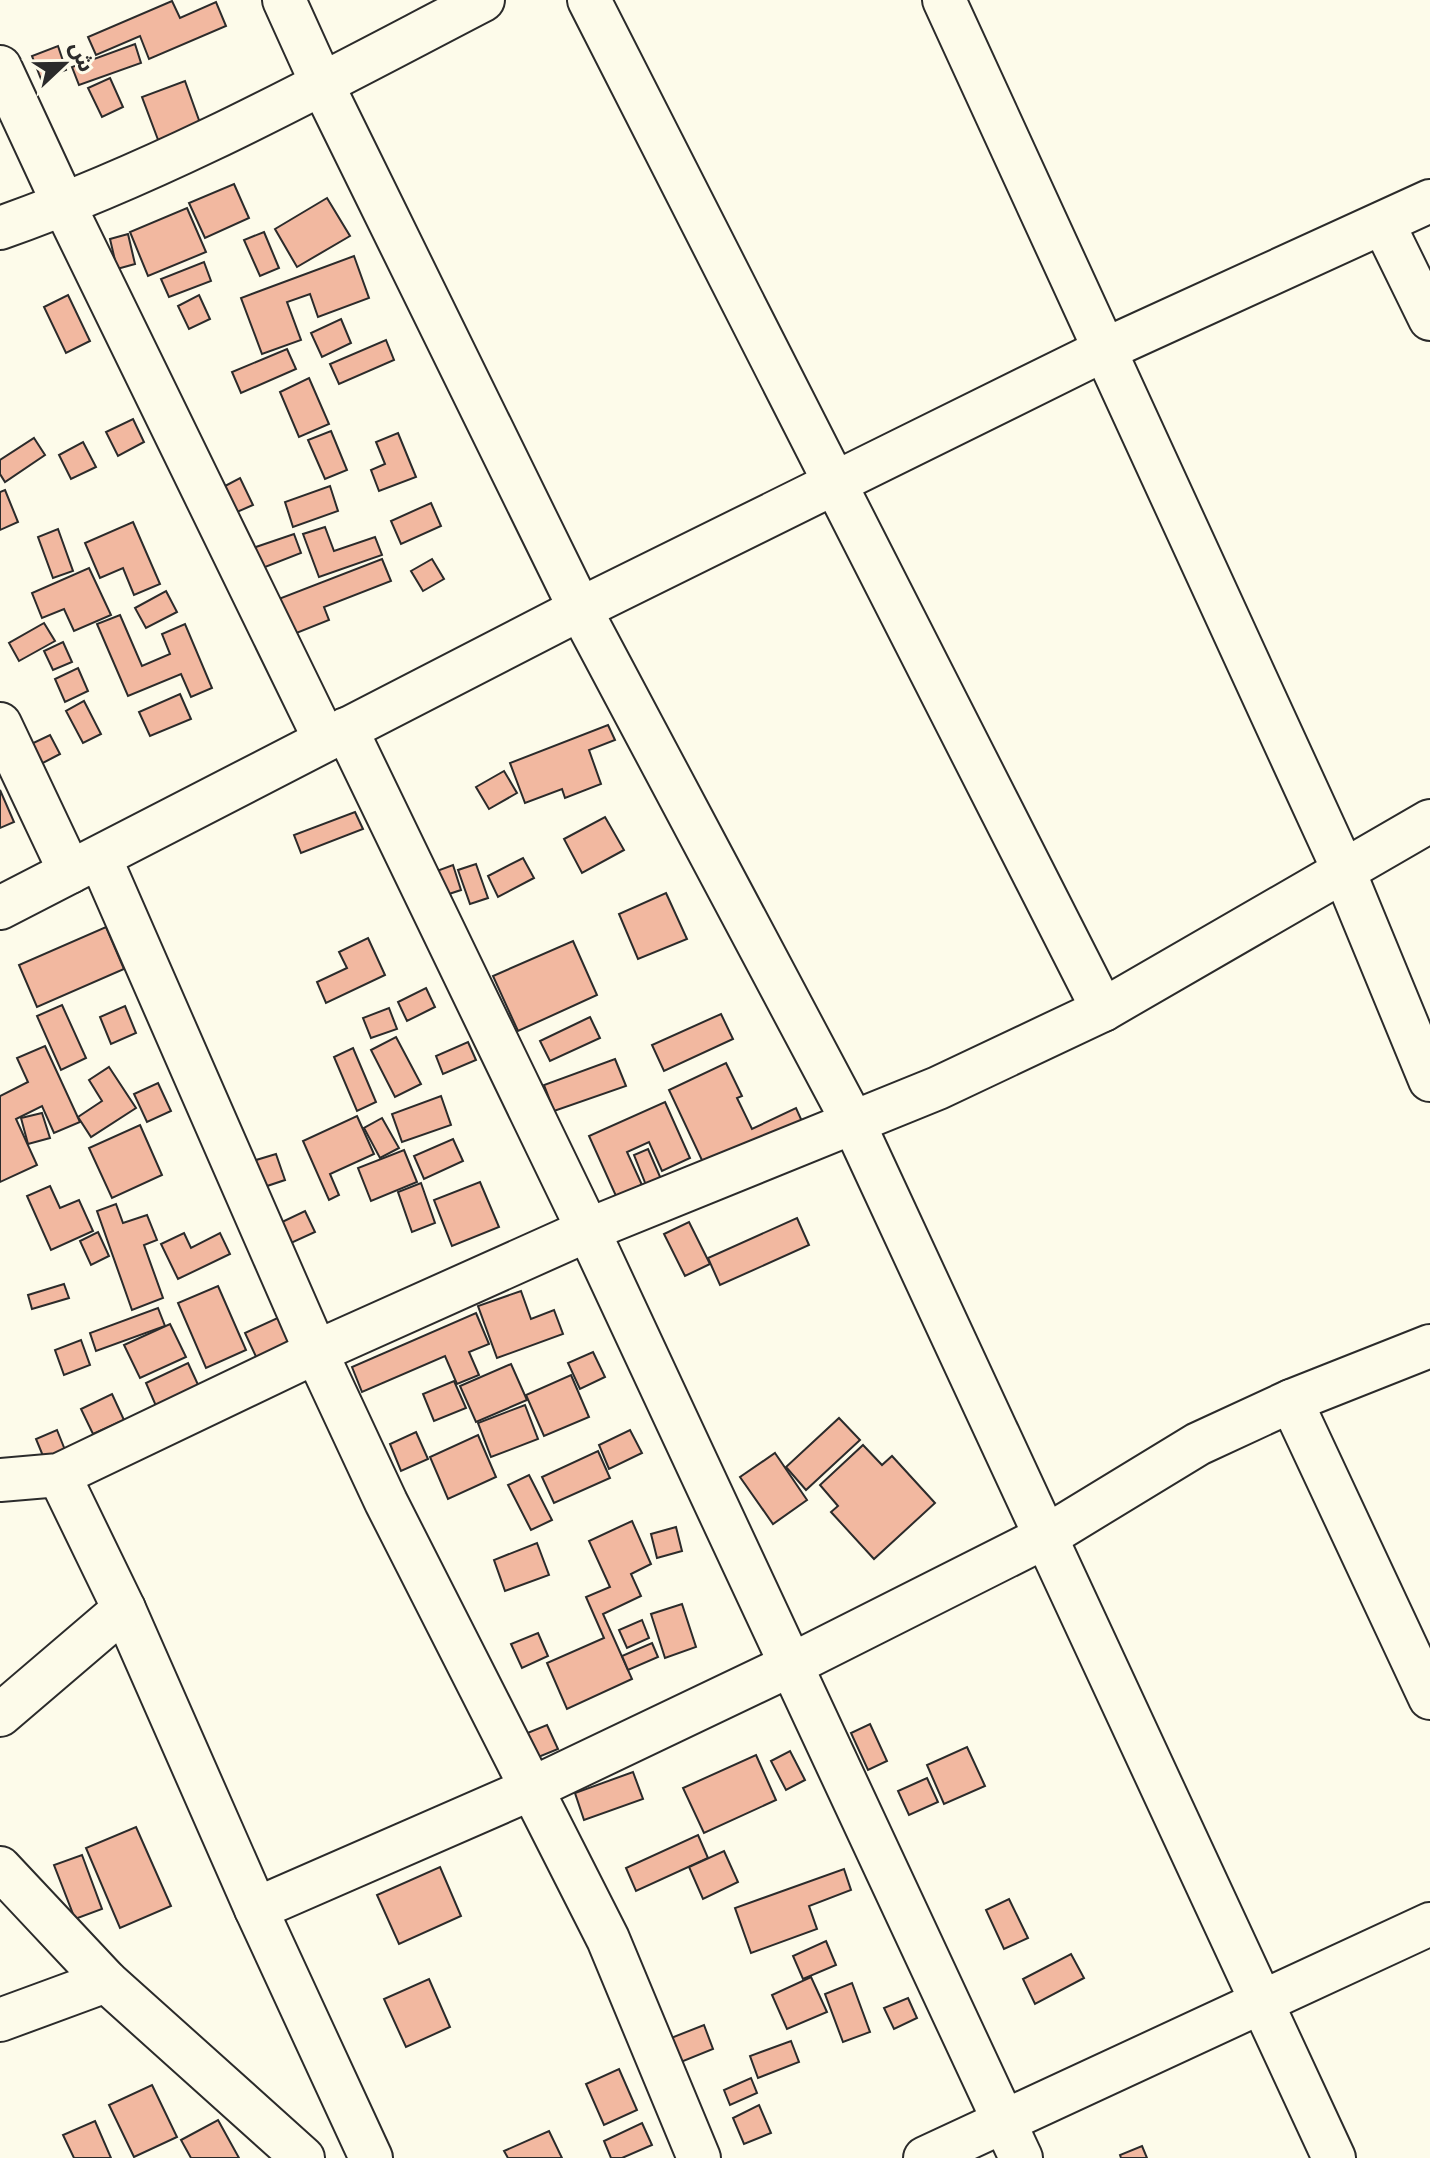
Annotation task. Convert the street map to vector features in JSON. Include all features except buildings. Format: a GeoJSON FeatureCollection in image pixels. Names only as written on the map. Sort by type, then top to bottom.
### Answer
{"type":"FeatureCollection","features":[{"type":"Feature","properties":{"kind":"street"},"geometry":{"type":"LineString","coordinates":[[284,0],[322,84],[580,609],[854,1124],[1334,2158]]}},
{"type":"Feature","properties":{"kind":"street"},"geometry":{"type":"LineString","coordinates":[[0,228],[64,205],[212,140],[483,0]]}},
{"type":"Feature","properties":{"kind":"street"},"geometry":{"type":"LineString","coordinates":[[589,0],[1103,1010]]}},
{"type":"Feature","properties":{"kind":"street"},"geometry":{"type":"LineString","coordinates":[[944,0],[1343,869],[1430,1080]]}},
{"type":"Feature","properties":{"kind":"street"},"geometry":{"type":"LineString","coordinates":[[0,67],[64,205],[588,1230],[793,1664],[1012,2140]]}},
{"type":"Feature","properties":{"kind":"street"},"geometry":{"type":"LineString","coordinates":[[0,908],[580,609],[1104,350],[1430,201]]}},
{"type":"Feature","properties":{"kind":"street"},"geometry":{"type":"LineString","coordinates":[[1383,223],[1430,319]]}},
{"type":"Feature","properties":{"kind":"street"},"geometry":{"type":"LineString","coordinates":[[0,724],[85,865],[386,1502],[608,1939],[699,2158]]}},
{"type":"Feature","properties":{"kind":"street"},"geometry":{"type":"LineString","coordinates":[[0,1480],[59,1475],[316,1352],[588,1230],[938,1088],[1103,1010],[1430,821]]}},
{"type":"Feature","properties":{"kind":"street"},"geometry":{"type":"LineString","coordinates":[[256,1909],[533,1788],[793,1664],[1047,1536],[1198,1444],[1291,1401],[1430,1346]]}},
{"type":"Feature","properties":{"kind":"street"},"geometry":{"type":"LineString","coordinates":[[1291,1401],[1430,1698]]}},
{"type":"Feature","properties":{"kind":"street"},"geometry":{"type":"LineString","coordinates":[[59,1475],[124,1609],[256,1909],[371,2158]]}},
{"type":"Feature","properties":{"kind":"street"},"geometry":{"type":"LineString","coordinates":[[0,1715],[124,1609]]}},
{"type":"Feature","properties":{"kind":"street"},"geometry":{"type":"LineString","coordinates":[[0,1868],[106,1981],[303,2158]]}},
{"type":"Feature","properties":{"kind":"street"},"geometry":{"type":"LineString","coordinates":[[925,2158],[1012,2140],[1264,2002],[1430,1924]]}},
{"type":"Feature","properties":{"kind":"street"},"geometry":{"type":"LineString","coordinates":[[0,2020],[106,1981]]}}]}
